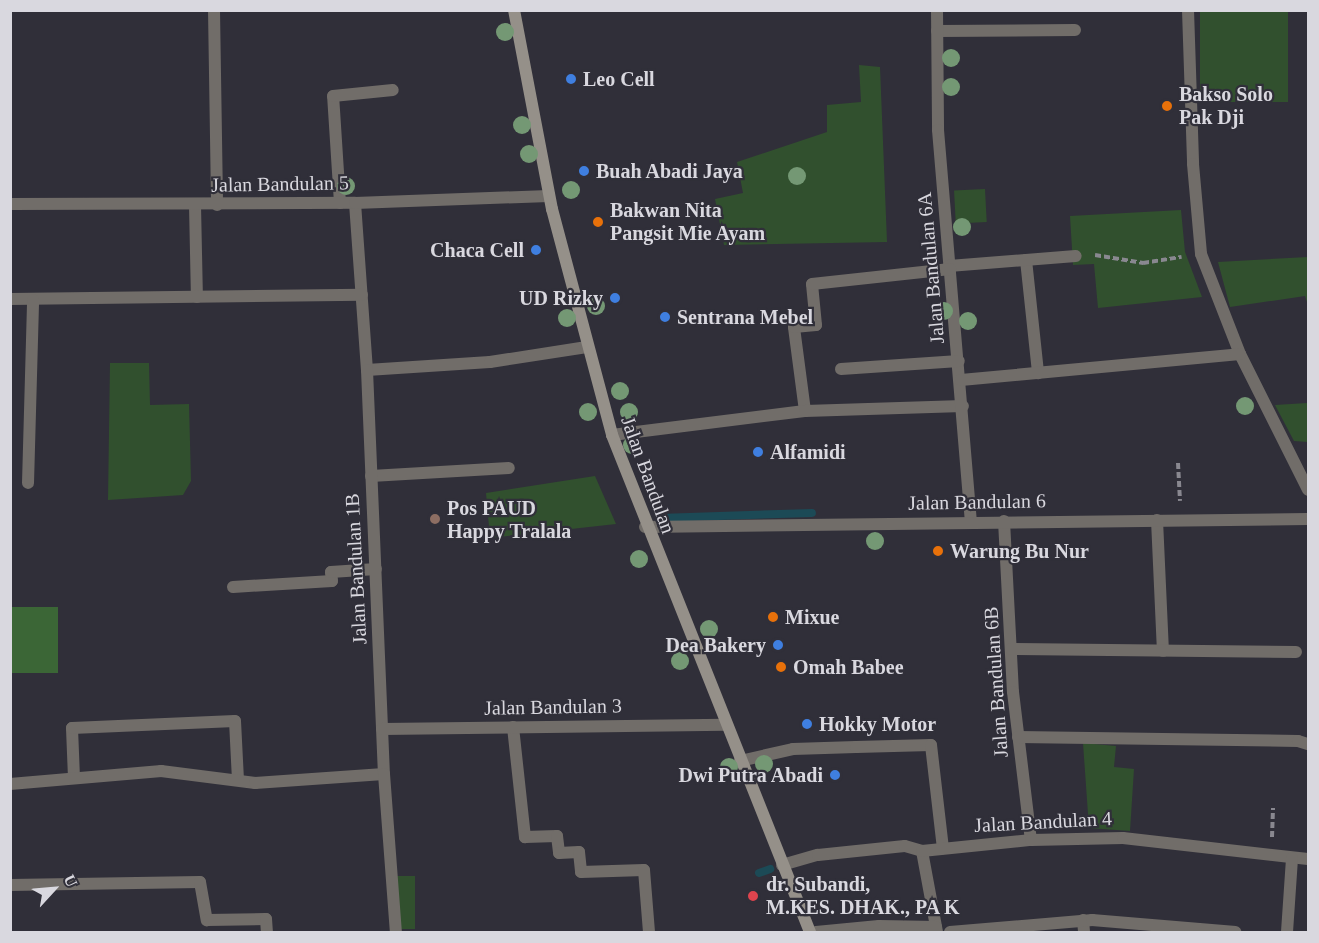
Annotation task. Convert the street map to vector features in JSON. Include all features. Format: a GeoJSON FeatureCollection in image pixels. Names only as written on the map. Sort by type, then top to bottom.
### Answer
{"type":"FeatureCollection","features":[{"type":"Feature","properties":{"kind":"main road","name":"Jalan Bandulan"},"geometry":{"type":"LineString","coordinates":[[514,10],[549,196],[612,435],[645,527],[810,933]]}},
{"type":"Feature","properties":{"kind":"street"},"geometry":{"type":"LineString","coordinates":[[214,10],[217,205]]}},
{"type":"Feature","properties":{"kind":"street","name":"Jalan Bandulan 6A"},"geometry":{"type":"LineString","coordinates":[[937,10],[938,130],[961,380],[971,522]]}},
{"type":"Feature","properties":{"kind":"street"},"geometry":{"type":"LineString","coordinates":[[1188,10],[1193,164],[1201,254],[1240,354],[1308,490]]}},
{"type":"Feature","properties":{"kind":"street"},"geometry":{"type":"LineString","coordinates":[[937,31],[1076,30]]}},
{"type":"Feature","properties":{"kind":"street"},"geometry":{"type":"LineString","coordinates":[[340,203],[333,96],[393,90]]}},
{"type":"Feature","properties":{"kind":"street","name":"Jalan Bandulan 5"},"geometry":{"type":"LineString","coordinates":[[10,204],[355,203],[549,196]]}},
{"type":"Feature","properties":{"kind":"street","name":"Jalan Bandulan 1B"},"geometry":{"type":"LineString","coordinates":[[355,203],[367,370],[384,774],[396,933]]}},
{"type":"Feature","properties":{"kind":"street"},"geometry":{"type":"LineString","coordinates":[[195,205],[197,297]]}},
{"type":"Feature","properties":{"kind":"street"},"geometry":{"type":"LineString","coordinates":[[805,411],[794,327],[816,325],[812,284],[950,267],[1076,256]]}},
{"type":"Feature","properties":{"kind":"street"},"geometry":{"type":"LineString","coordinates":[[1026,260],[1038,373]]}},
{"type":"Feature","properties":{"kind":"street"},"geometry":{"type":"LineString","coordinates":[[10,299],[362,295]]}},
{"type":"Feature","properties":{"kind":"street"},"geometry":{"type":"LineString","coordinates":[[28,483],[33,300]]}},
{"type":"Feature","properties":{"kind":"street"},"geometry":{"type":"LineString","coordinates":[[367,370],[490,362],[587,347]]}},
{"type":"Feature","properties":{"kind":"street"},"geometry":{"type":"LineString","coordinates":[[961,380],[1240,354]]}},
{"type":"Feature","properties":{"kind":"street"},"geometry":{"type":"LineString","coordinates":[[841,369],[959,360]]}},
{"type":"Feature","properties":{"kind":"street"},"geometry":{"type":"LineString","coordinates":[[612,435],[805,411],[963,406]]}},
{"type":"Feature","properties":{"kind":"street"},"geometry":{"type":"LineString","coordinates":[[371,476],[509,468]]}},
{"type":"Feature","properties":{"kind":"street","name":"Jalan Bandulan 6"},"geometry":{"type":"LineString","coordinates":[[645,527],[1308,519]]}},
{"type":"Feature","properties":{"kind":"street"},"geometry":{"type":"LineString","coordinates":[[1157,520],[1163,651]]}},
{"type":"Feature","properties":{"kind":"street","name":"Jalan Bandulan 6B"},"geometry":{"type":"LineString","coordinates":[[1005,521],[1018,738],[1031,840]]}},
{"type":"Feature","properties":{"kind":"street"},"geometry":{"type":"LineString","coordinates":[[233,587],[332,581],[331,572],[376,569]]}},
{"type":"Feature","properties":{"kind":"street"},"geometry":{"type":"LineString","coordinates":[[1011,649],[1296,652]]}},
{"type":"Feature","properties":{"kind":"street"},"geometry":{"type":"LineString","coordinates":[[74,778],[72,728],[235,721],[238,780]]}},
{"type":"Feature","properties":{"kind":"street","name":"Jalan Bandulan 3"},"geometry":{"type":"LineString","coordinates":[[382,729],[725,725]]}},
{"type":"Feature","properties":{"kind":"street"},"geometry":{"type":"LineString","coordinates":[[513,727],[525,837],[557,836],[559,853],[579,852],[581,872],[644,870],[649,933]]}},
{"type":"Feature","properties":{"kind":"street"},"geometry":{"type":"LineString","coordinates":[[1018,738],[1298,741],[1308,744]]}},
{"type":"Feature","properties":{"kind":"street"},"geometry":{"type":"LineString","coordinates":[[740,761],[793,748],[931,745],[943,849]]}},
{"type":"Feature","properties":{"kind":"street"},"geometry":{"type":"LineString","coordinates":[[10,784],[161,771],[255,783],[384,774]]}},
{"type":"Feature","properties":{"kind":"street","name":"Jalan Bandulan 4"},"geometry":{"type":"LineString","coordinates":[[782,865],[818,855],[905,846],[922,851],[1031,840],[1123,838],[1308,859]]}},
{"type":"Feature","properties":{"kind":"street"},"geometry":{"type":"LineString","coordinates":[[816,933],[879,926],[936,930],[922,851]]}},
{"type":"Feature","properties":{"kind":"street"},"geometry":{"type":"LineString","coordinates":[[1287,933],[1292,858]]}},
{"type":"Feature","properties":{"kind":"street"},"geometry":{"type":"LineString","coordinates":[[10,885],[200,882],[207,920],[266,919],[267,933]]}},
{"type":"Feature","properties":{"kind":"street"},"geometry":{"type":"LineString","coordinates":[[950,933],[1083,927],[1236,933]]}},
{"type":"Feature","properties":{"kind":"path"},"geometry":{"type":"LineString","coordinates":[[1076,256],[1088,254],[1143,263],[1201,254]]}},
{"type":"Feature","properties":{"kind":"path"},"geometry":{"type":"LineString","coordinates":[[1178,463],[1181,520]]}},
{"type":"Feature","properties":{"kind":"path"},"geometry":{"type":"LineString","coordinates":[[1271,855],[1273,808]]}},
{"type":"Feature","properties":{"kind":"green space"},"geometry":{"type":"Polygon","coordinates":[[[1200,11],[1288,11],[1288,102],[1200,102],[1200,11]]]}},
{"type":"Feature","properties":{"kind":"green space"},"geometry":{"type":"Polygon","coordinates":[[[859,65],[880,67],[887,242],[724,245],[715,199],[743,193],[737,162],[827,132],[827,105],[861,102],[859,65]]]}},
{"type":"Feature","properties":{"kind":"green space"},"geometry":{"type":"Polygon","coordinates":[[[985,189],[987,222],[956,224],[954,191],[985,189]]]}},
{"type":"Feature","properties":{"kind":"green space"},"geometry":{"type":"Polygon","coordinates":[[[1181,210],[1185,252],[1202,297],[1098,308],[1094,264],[1073,265],[1070,216],[1181,210]]]}},
{"type":"Feature","properties":{"kind":"green space"},"geometry":{"type":"Polygon","coordinates":[[[1308,257],[1308,305],[1305,296],[1230,307],[1218,262],[1308,257]]]}},
{"type":"Feature","properties":{"kind":"green space"},"geometry":{"type":"Polygon","coordinates":[[[110,363],[149,363],[150,405],[189,404],[191,481],[183,495],[108,500],[110,363]]]}},
{"type":"Feature","properties":{"kind":"green space"},"geometry":{"type":"Polygon","coordinates":[[[1307,403],[1308,442],[1294,441],[1275,405],[1307,403]]]}},
{"type":"Feature","properties":{"kind":"green space"},"geometry":{"type":"Polygon","coordinates":[[[595,476],[616,524],[490,538],[486,493],[595,476]]]}},
{"type":"Feature","properties":{"kind":"green space"},"geometry":{"type":"Polygon","coordinates":[[[10,607],[58,607],[58,673],[10,673],[10,607]]]}},
{"type":"Feature","properties":{"kind":"green space"},"geometry":{"type":"Polygon","coordinates":[[[1083,743],[1116,746],[1114,767],[1134,769],[1130,831],[1089,828],[1083,743]]]}},
{"type":"Feature","properties":{"kind":"green space"},"geometry":{"type":"Polygon","coordinates":[[[397,876],[415,876],[415,929],[397,929],[397,876]]]}},
{"type":"Feature","properties":{"kind":"waterway"},"geometry":{"type":"LineString","coordinates":[[659,518],[812,513]]}},
{"type":"Feature","properties":{"kind":"waterway"},"geometry":{"type":"LineString","coordinates":[[759,873],[770,869]]}},
{"type":"Feature","properties":{"kind":"place","name":"Leo Cell"},"geometry":{"type":"Point","coordinates":[571,79]}},
{"type":"Feature","properties":{"kind":"place","name":"Bakso Solo Pak Dji"},"geometry":{"type":"Point","coordinates":[1167,106]}},
{"type":"Feature","properties":{"kind":"place","name":"Buah Abadi Jaya"},"geometry":{"type":"Point","coordinates":[584,171]}},
{"type":"Feature","properties":{"kind":"place","name":"Bakwan Nita Pangsit Mie Ayam"},"geometry":{"type":"Point","coordinates":[598,222]}},
{"type":"Feature","properties":{"kind":"place","name":"Chaca Cell"},"geometry":{"type":"Point","coordinates":[536,250]}},
{"type":"Feature","properties":{"kind":"place","name":"UD Rizky"},"geometry":{"type":"Point","coordinates":[615,298]}},
{"type":"Feature","properties":{"kind":"place","name":"Sentrana Mebel"},"geometry":{"type":"Point","coordinates":[665,317]}},
{"type":"Feature","properties":{"kind":"place","name":"Alfamidi"},"geometry":{"type":"Point","coordinates":[758,452]}},
{"type":"Feature","properties":{"kind":"place","name":"Pos PAUD Happy Tralala"},"geometry":{"type":"Point","coordinates":[435,519]}},
{"type":"Feature","properties":{"kind":"place","name":"Warung Bu Nur"},"geometry":{"type":"Point","coordinates":[938,551]}},
{"type":"Feature","properties":{"kind":"place","name":"Mixue"},"geometry":{"type":"Point","coordinates":[773,617]}},
{"type":"Feature","properties":{"kind":"place","name":"Dea Bakery"},"geometry":{"type":"Point","coordinates":[778,645]}},
{"type":"Feature","properties":{"kind":"place","name":"Omah Babee"},"geometry":{"type":"Point","coordinates":[781,667]}},
{"type":"Feature","properties":{"kind":"place","name":"Hokky Motor"},"geometry":{"type":"Point","coordinates":[807,724]}},
{"type":"Feature","properties":{"kind":"place","name":"Dwi Putra Abadi"},"geometry":{"type":"Point","coordinates":[835,775]}},
{"type":"Feature","properties":{"kind":"place","name":"dr. Subandi, M.KES. DHAK., PA K"},"geometry":{"type":"Point","coordinates":[753,896]}}]}
